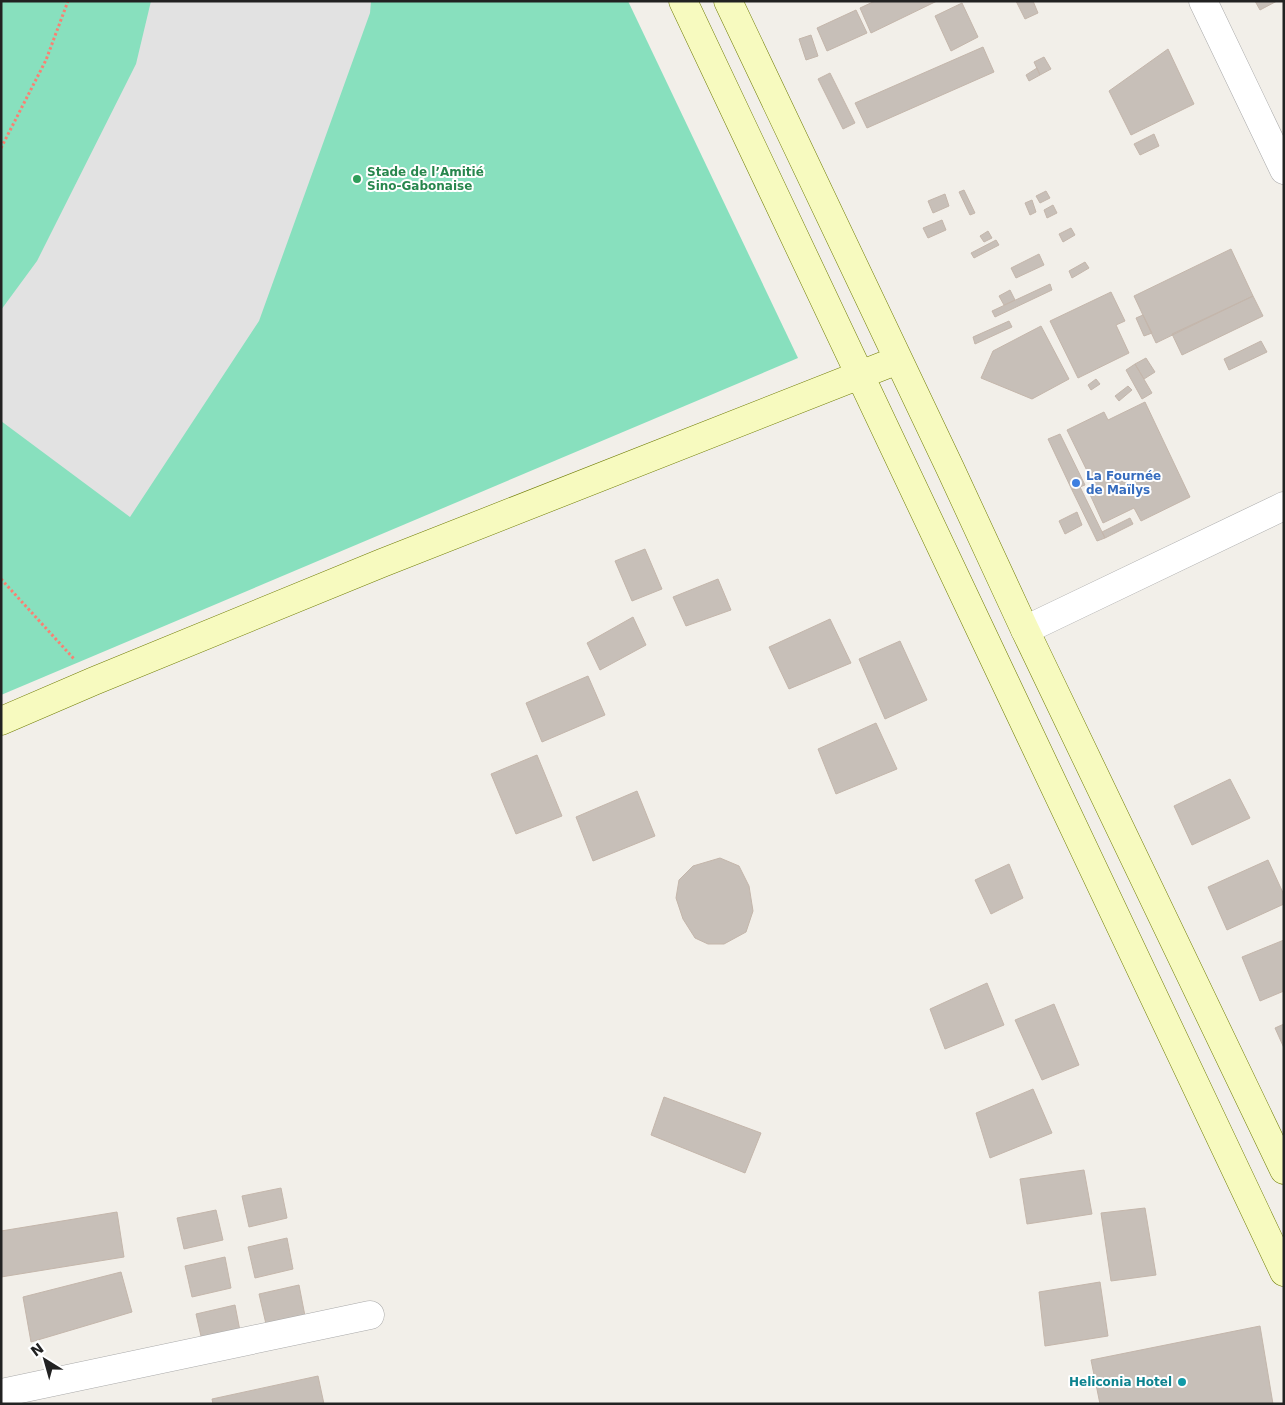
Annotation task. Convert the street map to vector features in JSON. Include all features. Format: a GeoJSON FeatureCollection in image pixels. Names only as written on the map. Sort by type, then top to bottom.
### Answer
{"type":"FeatureCollection","features":[{"type":"Feature","properties":{"kind":"street"},"geometry":{"type":"LineString","coordinates":[[683,1],[1284,1272]]}},
{"type":"Feature","properties":{"kind":"street"},"geometry":{"type":"LineString","coordinates":[[728,1],[1025,630],[1284,1170]]}},
{"type":"Feature","properties":{"kind":"street"},"geometry":{"type":"LineString","coordinates":[[1203,1],[1284,170]]}},
{"type":"Feature","properties":{"kind":"street"},"geometry":{"type":"LineString","coordinates":[[1,721],[382,563],[898,360]]}},
{"type":"Feature","properties":{"kind":"street"},"geometry":{"type":"LineString","coordinates":[[1025,630],[1284,506]]}},
{"type":"Feature","properties":{"kind":"street"},"geometry":{"type":"LineString","coordinates":[[1,1393],[370,1315]]}},
{"type":"Feature","properties":{"kind":"path"},"geometry":{"type":"LineString","coordinates":[[1,148],[46,60],[68,1]]}},
{"type":"Feature","properties":{"kind":"path"},"geometry":{"type":"LineString","coordinates":[[1,580],[94,681]]}},
{"type":"Feature","properties":{"kind":"green space","name":"Stade de l’Amitié Sino-Gabonaise"},"geometry":{"type":"Polygon","coordinates":[[[1,1],[628,1],[798,358],[1,695],[1,1]]]}},
{"type":"Feature","properties":{"kind":"shaded area"},"geometry":{"type":"Polygon","coordinates":[[[151,1],[371,1],[370,13],[259,321],[130,517],[1,421],[1,310],[37,261],[136,64],[151,1]]]}},
{"type":"Feature","properties":{"kind":"building"},"geometry":{"type":"Polygon","coordinates":[[[875,1],[937,1],[871,33],[860,8],[875,1]]]}},
{"type":"Feature","properties":{"kind":"building"},"geometry":{"type":"Polygon","coordinates":[[[1016,1],[1033,1],[1038,13],[1025,19],[1016,1]]]}},
{"type":"Feature","properties":{"kind":"building"},"geometry":{"type":"Polygon","coordinates":[[[1255,1],[1277,1],[1260,10],[1255,1]]]}},
{"type":"Feature","properties":{"kind":"building"},"geometry":{"type":"Polygon","coordinates":[[[962,3],[978,37],[951,51],[935,16],[962,3]]]}},
{"type":"Feature","properties":{"kind":"building"},"geometry":{"type":"Polygon","coordinates":[[[856,10],[867,33],[827,51],[817,28],[856,10]]]}},
{"type":"Feature","properties":{"kind":"building"},"geometry":{"type":"Polygon","coordinates":[[[811,35],[818,56],[806,60],[799,39],[811,35]]]}},
{"type":"Feature","properties":{"kind":"building"},"geometry":{"type":"Polygon","coordinates":[[[983,47],[994,72],[867,128],[855,103],[983,47]]]}},
{"type":"Feature","properties":{"kind":"building"},"geometry":{"type":"Polygon","coordinates":[[[1168,49],[1194,104],[1131,135],[1109,91],[1168,49]]]}},
{"type":"Feature","properties":{"kind":"building"},"geometry":{"type":"Polygon","coordinates":[[[1044,57],[1051,69],[1040,75],[1034,62],[1044,57]]]}},
{"type":"Feature","properties":{"kind":"building"},"geometry":{"type":"Polygon","coordinates":[[[1037,68],[1040,75],[1029,81],[1026,75],[1037,68]]]}},
{"type":"Feature","properties":{"kind":"building"},"geometry":{"type":"Polygon","coordinates":[[[830,73],[855,123],[843,129],[818,79],[830,73]]]}},
{"type":"Feature","properties":{"kind":"building"},"geometry":{"type":"Polygon","coordinates":[[[1154,134],[1159,146],[1140,155],[1134,144],[1154,134]]]}},
{"type":"Feature","properties":{"kind":"building"},"geometry":{"type":"Polygon","coordinates":[[[964,190],[975,213],[970,215],[959,192],[964,190]]]}},
{"type":"Feature","properties":{"kind":"building"},"geometry":{"type":"Polygon","coordinates":[[[1046,191],[1050,198],[1040,203],[1036,196],[1046,191]]]}},
{"type":"Feature","properties":{"kind":"building"},"geometry":{"type":"Polygon","coordinates":[[[945,194],[949,206],[933,213],[928,201],[945,194]]]}},
{"type":"Feature","properties":{"kind":"building"},"geometry":{"type":"Polygon","coordinates":[[[1032,200],[1036,212],[1030,215],[1025,203],[1032,200]]]}},
{"type":"Feature","properties":{"kind":"building"},"geometry":{"type":"Polygon","coordinates":[[[1053,205],[1057,213],[1047,218],[1044,210],[1053,205]]]}},
{"type":"Feature","properties":{"kind":"building"},"geometry":{"type":"Polygon","coordinates":[[[942,220],[946,230],[928,238],[923,228],[942,220]]]}},
{"type":"Feature","properties":{"kind":"building"},"geometry":{"type":"Polygon","coordinates":[[[1071,228],[1075,235],[1063,242],[1059,234],[1071,228]]]}},
{"type":"Feature","properties":{"kind":"building"},"geometry":{"type":"Polygon","coordinates":[[[988,231],[992,238],[984,242],[980,236],[988,231]]]}},
{"type":"Feature","properties":{"kind":"building"},"geometry":{"type":"Polygon","coordinates":[[[996,240],[999,245],[974,258],[971,253],[996,240]]]}},
{"type":"Feature","properties":{"kind":"building"},"geometry":{"type":"Polygon","coordinates":[[[1231,249],[1253,296],[1156,343],[1134,296],[1231,249]]]}},
{"type":"Feature","properties":{"kind":"building"},"geometry":{"type":"Polygon","coordinates":[[[1039,254],[1044,265],[1016,278],[1011,268],[1039,254]]]}},
{"type":"Feature","properties":{"kind":"building"},"geometry":{"type":"Polygon","coordinates":[[[1085,262],[1089,268],[1072,278],[1069,271],[1085,262]]]}},
{"type":"Feature","properties":{"kind":"building"},"geometry":{"type":"Polygon","coordinates":[[[1050,284],[1052,290],[995,317],[992,311],[1050,284]]]}},
{"type":"Feature","properties":{"kind":"building"},"geometry":{"type":"Polygon","coordinates":[[[1010,290],[1015,300],[1004,305],[999,296],[1010,290]]]}},
{"type":"Feature","properties":{"kind":"building"},"geometry":{"type":"Polygon","coordinates":[[[1111,292],[1125,321],[1116,325],[1129,353],[1078,378],[1050,321],[1111,292]]]}},
{"type":"Feature","properties":{"kind":"building"},"geometry":{"type":"Polygon","coordinates":[[[1253,296],[1263,316],[1182,355],[1172,334],[1253,296]]]}},
{"type":"Feature","properties":{"kind":"building"},"geometry":{"type":"Polygon","coordinates":[[[1143,315],[1152,333],[1144,336],[1136,318],[1143,315]]]}},
{"type":"Feature","properties":{"kind":"building"},"geometry":{"type":"Polygon","coordinates":[[[1009,321],[1012,327],[975,344],[973,337],[1009,321]]]}},
{"type":"Feature","properties":{"kind":"building"},"geometry":{"type":"Polygon","coordinates":[[[1041,326],[1069,379],[1032,399],[981,378],[993,351],[1041,326]]]}},
{"type":"Feature","properties":{"kind":"building"},"geometry":{"type":"Polygon","coordinates":[[[1261,341],[1267,352],[1229,370],[1224,359],[1261,341]]]}},
{"type":"Feature","properties":{"kind":"building"},"geometry":{"type":"Polygon","coordinates":[[[1146,358],[1155,372],[1144,379],[1135,364],[1146,358]]]}},
{"type":"Feature","properties":{"kind":"building"},"geometry":{"type":"Polygon","coordinates":[[[1135,364],[1152,393],[1142,399],[1126,370],[1135,364]]]}},
{"type":"Feature","properties":{"kind":"building"},"geometry":{"type":"Polygon","coordinates":[[[1096,379],[1100,384],[1091,390],[1088,385],[1096,379]]]}},
{"type":"Feature","properties":{"kind":"building"},"geometry":{"type":"Polygon","coordinates":[[[1128,386],[1132,390],[1119,401],[1115,396],[1128,386]]]}},
{"type":"Feature","properties":{"kind":"building"},"geometry":{"type":"Polygon","coordinates":[[[1145,402],[1190,497],[1141,521],[1134,508],[1103,523],[1087,488],[1094,485],[1067,430],[1104,412],[1108,420],[1145,402]]]}},
{"type":"Feature","properties":{"kind":"building"},"geometry":{"type":"Polygon","coordinates":[[[1060,434],[1085,485],[1072,490],[1048,439],[1060,434]]]}},
{"type":"Feature","properties":{"kind":"building"},"geometry":{"type":"Polygon","coordinates":[[[1080,487],[1105,538],[1097,541],[1072,490],[1080,487]]]}},
{"type":"Feature","properties":{"kind":"building"},"geometry":{"type":"Polygon","coordinates":[[[1077,512],[1082,525],[1065,534],[1059,521],[1077,512]]]}},
{"type":"Feature","properties":{"kind":"building"},"geometry":{"type":"Polygon","coordinates":[[[1130,518],[1133,524],[1105,538],[1102,532],[1130,518]]]}},
{"type":"Feature","properties":{"kind":"building"},"geometry":{"type":"Polygon","coordinates":[[[645,549],[662,589],[632,601],[615,561],[645,549]]]}},
{"type":"Feature","properties":{"kind":"building"},"geometry":{"type":"Polygon","coordinates":[[[718,579],[731,610],[686,626],[673,597],[718,579]]]}},
{"type":"Feature","properties":{"kind":"building"},"geometry":{"type":"Polygon","coordinates":[[[633,617],[646,645],[600,670],[587,643],[633,617]]]}},
{"type":"Feature","properties":{"kind":"building"},"geometry":{"type":"Polygon","coordinates":[[[830,619],[851,663],[789,689],[769,647],[830,619]]]}},
{"type":"Feature","properties":{"kind":"building"},"geometry":{"type":"Polygon","coordinates":[[[900,641],[927,700],[885,719],[859,659],[900,641]]]}},
{"type":"Feature","properties":{"kind":"building"},"geometry":{"type":"Polygon","coordinates":[[[588,676],[605,715],[542,742],[526,703],[588,676]]]}},
{"type":"Feature","properties":{"kind":"building"},"geometry":{"type":"Polygon","coordinates":[[[876,723],[897,769],[836,794],[818,749],[876,723]]]}},
{"type":"Feature","properties":{"kind":"building"},"geometry":{"type":"Polygon","coordinates":[[[537,755],[562,816],[516,834],[491,774],[537,755]]]}},
{"type":"Feature","properties":{"kind":"building"},"geometry":{"type":"Polygon","coordinates":[[[1230,779],[1250,818],[1192,845],[1174,806],[1230,779]]]}},
{"type":"Feature","properties":{"kind":"building"},"geometry":{"type":"Polygon","coordinates":[[[637,791],[655,836],[593,861],[576,817],[637,791]]]}},
{"type":"Feature","properties":{"kind":"building"},"geometry":{"type":"Polygon","coordinates":[[[720,858],[739,866],[749,886],[753,911],[746,932],[724,944],[708,944],[695,938],[683,919],[676,898],[679,880],[693,866],[720,858]]]}},
{"type":"Feature","properties":{"kind":"building"},"geometry":{"type":"Polygon","coordinates":[[[1268,860],[1284,895],[1284,904],[1227,930],[1208,887],[1268,860]]]}},
{"type":"Feature","properties":{"kind":"building"},"geometry":{"type":"Polygon","coordinates":[[[1009,864],[1023,898],[991,914],[975,880],[1009,864]]]}},
{"type":"Feature","properties":{"kind":"building"},"geometry":{"type":"Polygon","coordinates":[[[1284,940],[1284,991],[1260,1001],[1242,957],[1284,940]]]}},
{"type":"Feature","properties":{"kind":"building"},"geometry":{"type":"Polygon","coordinates":[[[987,983],[1004,1025],[945,1049],[930,1009],[987,983]]]}},
{"type":"Feature","properties":{"kind":"building"},"geometry":{"type":"Polygon","coordinates":[[[1054,1004],[1079,1065],[1042,1080],[1015,1020],[1054,1004]]]}},
{"type":"Feature","properties":{"kind":"building"},"geometry":{"type":"Polygon","coordinates":[[[1284,1024],[1284,1048],[1275,1028],[1284,1024]]]}},
{"type":"Feature","properties":{"kind":"building"},"geometry":{"type":"Polygon","coordinates":[[[1033,1089],[1052,1133],[990,1158],[976,1113],[1033,1089]]]}},
{"type":"Feature","properties":{"kind":"building"},"geometry":{"type":"Polygon","coordinates":[[[664,1097],[761,1133],[745,1173],[651,1135],[664,1097]]]}},
{"type":"Feature","properties":{"kind":"building"},"geometry":{"type":"Polygon","coordinates":[[[1084,1170],[1092,1214],[1027,1224],[1020,1179],[1084,1170]]]}},
{"type":"Feature","properties":{"kind":"building"},"geometry":{"type":"Polygon","coordinates":[[[281,1188],[287,1218],[249,1227],[242,1196],[281,1188]]]}},
{"type":"Feature","properties":{"kind":"building"},"geometry":{"type":"Polygon","coordinates":[[[1145,1208],[1156,1275],[1111,1281],[1101,1213],[1145,1208]]]}},
{"type":"Feature","properties":{"kind":"building"},"geometry":{"type":"Polygon","coordinates":[[[216,1210],[223,1240],[184,1249],[177,1218],[216,1210]]]}},
{"type":"Feature","properties":{"kind":"building"},"geometry":{"type":"Polygon","coordinates":[[[117,1212],[124,1257],[1,1277],[1,1231],[117,1212]]]}},
{"type":"Feature","properties":{"kind":"building"},"geometry":{"type":"Polygon","coordinates":[[[287,1238],[293,1269],[255,1278],[248,1247],[287,1238]]]}},
{"type":"Feature","properties":{"kind":"building"},"geometry":{"type":"Polygon","coordinates":[[[225,1257],[231,1288],[192,1297],[185,1266],[225,1257]]]}},
{"type":"Feature","properties":{"kind":"building"},"geometry":{"type":"Polygon","coordinates":[[[121,1272],[132,1312],[31,1342],[23,1297],[121,1272]]]}},
{"type":"Feature","properties":{"kind":"building"},"geometry":{"type":"Polygon","coordinates":[[[1100,1282],[1108,1336],[1045,1346],[1039,1292],[1100,1282]]]}},
{"type":"Feature","properties":{"kind":"building"},"geometry":{"type":"Polygon","coordinates":[[[299,1285],[305,1316],[266,1324],[259,1294],[299,1285]]]}},
{"type":"Feature","properties":{"kind":"building"},"geometry":{"type":"Polygon","coordinates":[[[235,1305],[241,1336],[203,1345],[196,1314],[235,1305]]]}},
{"type":"Feature","properties":{"kind":"building","name":"Heliconia Hotel"},"geometry":{"type":"Polygon","coordinates":[[[1260,1326],[1273,1404],[1100,1404],[1091,1360],[1260,1326]]]}},
{"type":"Feature","properties":{"kind":"building"},"geometry":{"type":"Polygon","coordinates":[[[318,1376],[324,1404],[213,1404],[212,1399],[318,1376]]]}},
{"type":"Feature","properties":{"kind":"place","name":"Stade de l’Amitié Sino-Gabonaise"},"geometry":{"type":"Point","coordinates":[357,179]}},
{"type":"Feature","properties":{"kind":"place","name":"La Fournée de Maïlys"},"geometry":{"type":"Point","coordinates":[1076,483]}},
{"type":"Feature","properties":{"kind":"place","name":"Heliconia Hotel"},"geometry":{"type":"Point","coordinates":[1182,1382]}}]}
